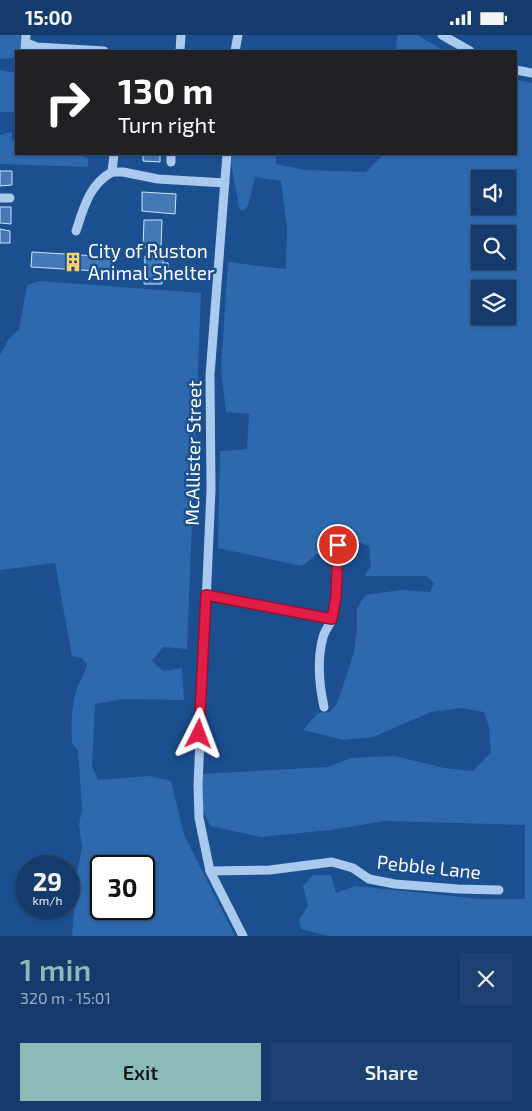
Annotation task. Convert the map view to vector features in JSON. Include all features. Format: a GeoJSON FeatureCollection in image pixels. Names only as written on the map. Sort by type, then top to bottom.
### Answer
{"type":"FeatureCollection","features":[{"type":"Feature","properties":{"kind":"street"},"geometry":{"type":"LineString","coordinates":[[180,50],[181,35]]}},
{"type":"Feature","properties":{"kind":"street"},"geometry":{"type":"LineString","coordinates":[[235,50],[238,35]]}},
{"type":"Feature","properties":{"kind":"street"},"geometry":{"type":"LineString","coordinates":[[442,35],[468,50]]}},
{"type":"Feature","properties":{"kind":"street"},"geometry":{"type":"LineString","coordinates":[[25,43],[52,50]]}},
{"type":"Feature","properties":{"kind":"street"},"geometry":{"type":"LineString","coordinates":[[517,70],[532,73]]}},
{"type":"Feature","properties":{"kind":"street"},"geometry":{"type":"LineString","coordinates":[[112,172],[114,155]]}},
{"type":"Feature","properties":{"kind":"street","name":"McAllister Street"},"geometry":{"type":"LineString","coordinates":[[227,155],[210,375],[211,490],[198,754],[198,818],[210,871],[243,936]]}},
{"type":"Feature","properties":{"kind":"street"},"geometry":{"type":"LineString","coordinates":[[76,231],[90,191],[101,178],[112,172],[123,172],[158,179],[225,183]]}},
{"type":"Feature","properties":{"kind":"street"},"geometry":{"type":"LineString","coordinates":[[0,198],[10,198]]}},
{"type":"Feature","properties":{"kind":"street"},"geometry":{"type":"LineString","coordinates":[[324,707],[319,664],[324,636],[332,619],[336,597],[338,545]]}},
{"type":"Feature","properties":{"kind":"street"},"geometry":{"type":"LineString","coordinates":[[206,595],[332,619]]}},
{"type":"Feature","properties":{"kind":"street","name":"Pebble Lane"},"geometry":{"type":"LineString","coordinates":[[210,871],[270,870],[332,862],[353,868],[369,879],[395,884],[499,890]]}},
{"type":"Feature","properties":{"kind":"shaded area"},"geometry":{"type":"Polygon","coordinates":[[[0,35],[23,35],[22,50],[15,50],[15,58],[0,59],[0,35]]]}},
{"type":"Feature","properties":{"kind":"shaded area"},"geometry":{"type":"Polygon","coordinates":[[[397,35],[417,35],[443,50],[396,50],[397,35]]]}},
{"type":"Feature","properties":{"kind":"shaded area"},"geometry":{"type":"Polygon","coordinates":[[[0,70],[15,73],[15,112],[0,112],[0,70]]]}},
{"type":"Feature","properties":{"kind":"shaded area"},"geometry":{"type":"Polygon","coordinates":[[[517,80],[532,83],[532,936],[328,936],[301,929],[299,920],[308,906],[303,886],[313,875],[331,875],[336,893],[355,886],[481,899],[525,899],[525,825],[385,821],[330,830],[261,837],[210,826],[201,805],[202,774],[328,767],[351,758],[395,756],[444,768],[473,771],[491,752],[489,727],[484,712],[462,708],[431,712],[373,737],[344,740],[303,730],[318,713],[330,712],[337,703],[354,652],[357,609],[365,595],[401,590],[430,592],[434,583],[426,576],[365,576],[371,565],[369,546],[345,537],[330,538],[316,555],[302,566],[218,548],[220,451],[247,449],[249,414],[226,412],[221,368],[228,262],[286,269],[287,228],[281,181],[255,177],[248,206],[243,211],[239,208],[232,155],[276,155],[276,164],[306,170],[366,172],[383,155],[517,155],[517,80]]]}},
{"type":"Feature","properties":{"kind":"shaded area"},"geometry":{"type":"Polygon","coordinates":[[[12,132],[12,140],[15,142],[15,155],[80,155],[88,159],[88,167],[0,164],[0,135],[12,132]]]}},
{"type":"Feature","properties":{"kind":"shaded area"},"geometry":{"type":"Polygon","coordinates":[[[40,281],[201,293],[187,649],[163,647],[152,661],[163,671],[182,668],[184,700],[124,699],[95,704],[92,766],[98,780],[149,776],[171,781],[184,835],[235,936],[72,936],[73,920],[80,920],[80,857],[82,847],[79,825],[82,809],[78,750],[72,744],[72,715],[78,686],[87,664],[82,658],[72,656],[55,563],[0,570],[0,355],[9,338],[19,330],[27,285],[40,281]]]}},
{"type":"Feature","properties":{"kind":"building"},"geometry":{"type":"Polygon","coordinates":[[[143,155],[160,155],[160,162],[143,161],[143,155]]]}},
{"type":"Feature","properties":{"kind":"building"},"geometry":{"type":"Polygon","coordinates":[[[0,171],[12,171],[12,185],[0,186],[0,171]]]}},
{"type":"Feature","properties":{"kind":"building"},"geometry":{"type":"Polygon","coordinates":[[[142,192],[176,194],[175,214],[142,211],[142,192]]]}},
{"type":"Feature","properties":{"kind":"building"},"geometry":{"type":"Polygon","coordinates":[[[0,207],[11,207],[11,224],[0,223],[0,207]]]}},
{"type":"Feature","properties":{"kind":"building"},"geometry":{"type":"Polygon","coordinates":[[[144,220],[162,220],[161,248],[143,247],[144,220]]]}},
{"type":"Feature","properties":{"kind":"building"},"geometry":{"type":"Polygon","coordinates":[[[0,229],[10,231],[10,243],[0,243],[0,229]]]}},
{"type":"Feature","properties":{"kind":"building","name":"City of Ruston Animal Shelter"},"geometry":{"type":"Polygon","coordinates":[[[32,252],[114,257],[113,272],[31,267],[32,252]]]}},
{"type":"Feature","properties":{"kind":"building"},"geometry":{"type":"Polygon","coordinates":[[[145,256],[163,257],[163,263],[168,263],[168,277],[162,277],[162,284],[144,284],[145,256]]]}},
{"type":"Feature","properties":{"kind":"place","name":"City of Ruston Animal Shelter"},"geometry":{"type":"Point","coordinates":[73,262]}},
{"type":"Feature","properties":{"kind":"route"},"geometry":{"type":"LineString","coordinates":[[199,734],[206,595],[332,619],[336,597],[338,545]]}}]}
